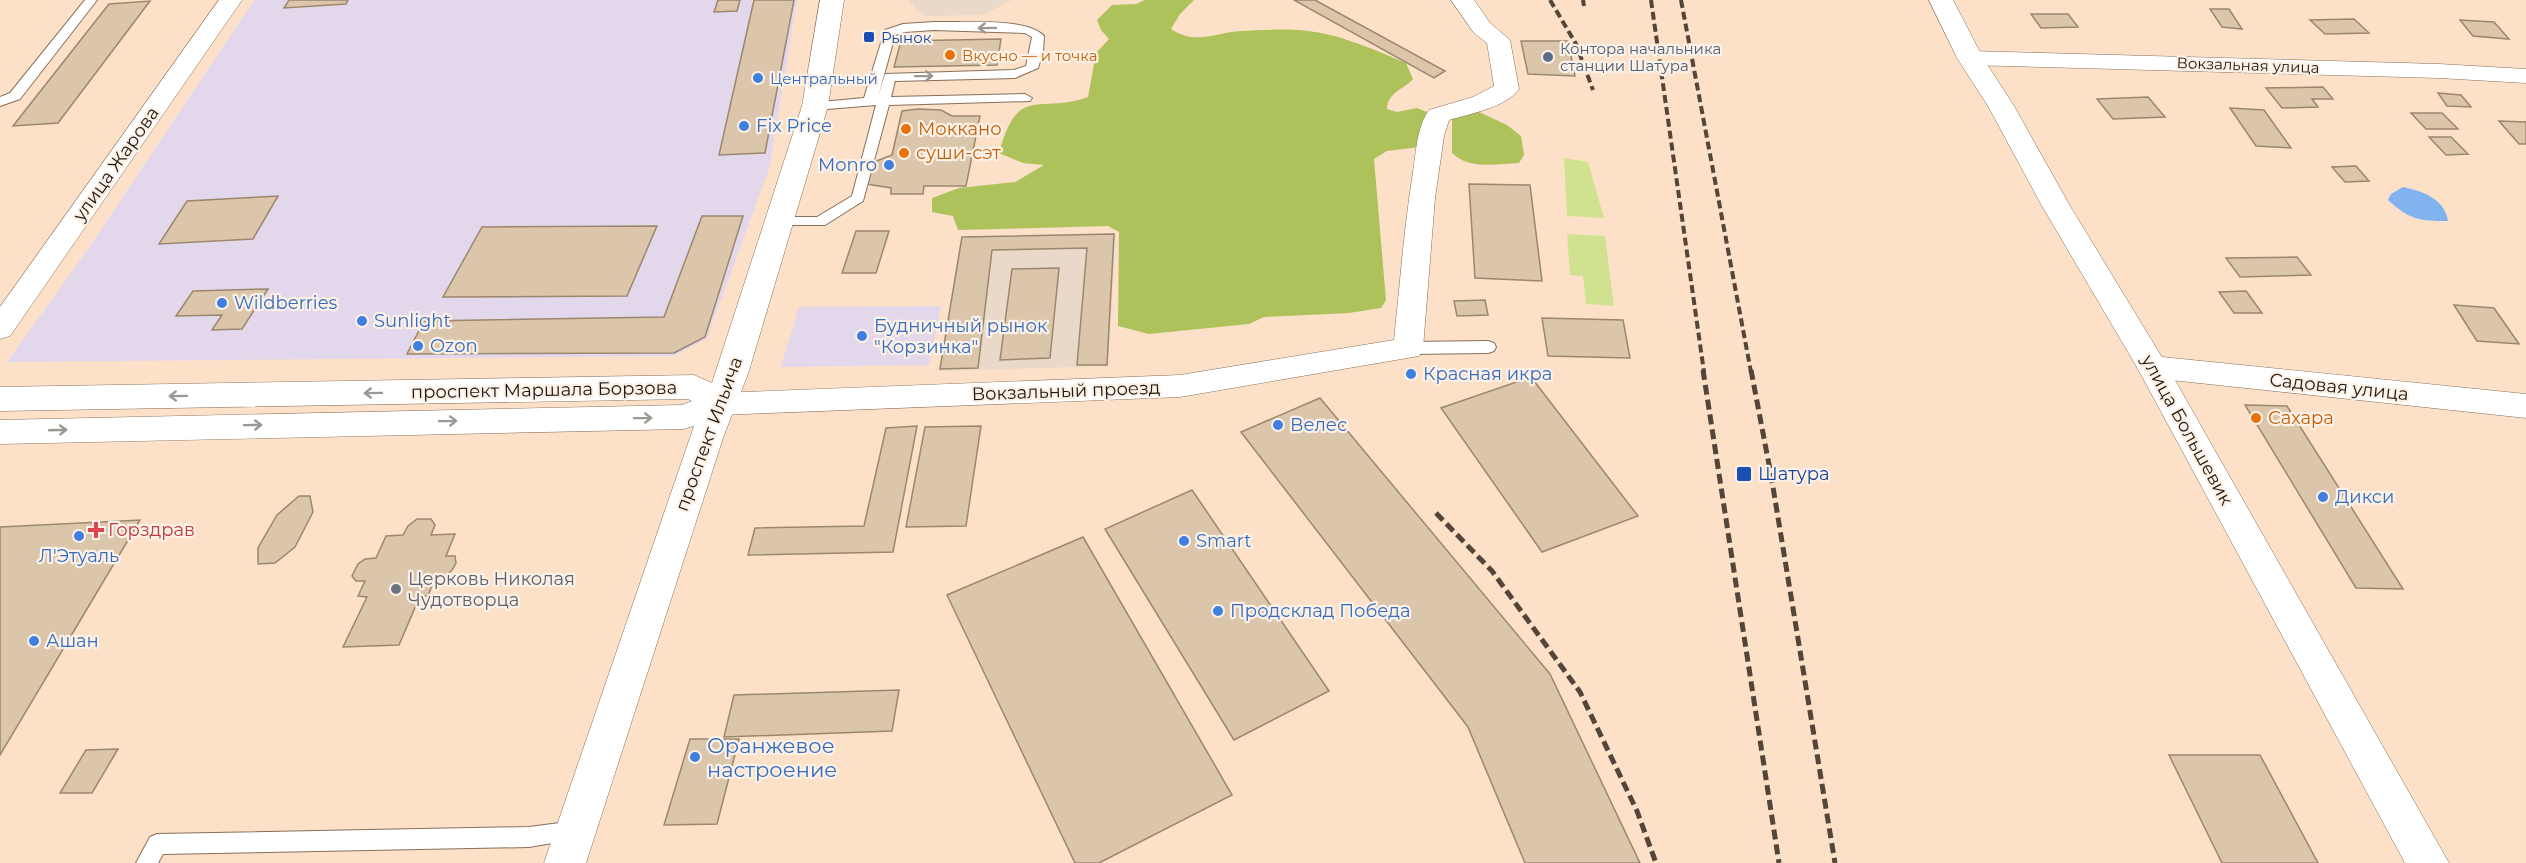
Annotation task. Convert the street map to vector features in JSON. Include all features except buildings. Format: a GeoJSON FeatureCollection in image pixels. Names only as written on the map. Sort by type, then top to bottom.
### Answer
{"type":"FeatureCollection","features":[{"type":"Feature","properties":{"kind":"street","name":"улица Жарова"},"geometry":{"type":"LineString","coordinates":[[0,329],[231,0]]}},
{"type":"Feature","properties":{"kind":"street","name":"проспект Ильича"},"geometry":{"type":"LineString","coordinates":[[570,847],[706,435],[720,404],[780,222],[815,106],[832,0]]}},
{"type":"Feature","properties":{"kind":"street"},"geometry":{"type":"LineString","coordinates":[[1408,348],[1422,198],[1431,135],[1438,115],[1482,102],[1507,89],[1498,40],[1482,28],[1462,0]]}},
{"type":"Feature","properties":{"kind":"street","name":"улица Большевик"},"geometry":{"type":"LineString","coordinates":[[1941,0],[1970,58],[2001,106],[2056,206],[2152,367],[2428,863]]}},
{"type":"Feature","properties":{"kind":"street","name":"Вокзальная улица"},"geometry":{"type":"LineString","coordinates":[[1970,58],[2439,71],[2526,76]]}},
{"type":"Feature","properties":{"kind":"street","name":"Вокзальный проезд"},"geometry":{"type":"LineString","coordinates":[[720,404],[1180,386],[1408,348]]}},
{"type":"Feature","properties":{"kind":"street","name":"Садовая улица"},"geometry":{"type":"LineString","coordinates":[[2152,367],[2526,406]]}},
{"type":"Feature","properties":{"kind":"street","name":"проспект Маршала Борзова"},"geometry":{"type":"LineString","coordinates":[[0,399],[694,387],[720,404]]}},
{"type":"Feature","properties":{"kind":"street","name":"проспект Маршала Борзова"},"geometry":{"type":"LineString","coordinates":[[0,432],[683,417],[720,404]]}},
{"type":"Feature","properties":{"kind":"lane"},"geometry":{"type":"LineString","coordinates":[[0,102],[15,96],[91,0]]}},
{"type":"Feature","properties":{"kind":"lane"},"geometry":{"type":"LineString","coordinates":[[780,222],[820,222],[858,198],[876,101],[889,33],[903,28],[924,27],[1010,28],[1028,30],[1038,36],[1037,52],[1032,68],[1015,74],[890,77],[876,101]]}},
{"type":"Feature","properties":{"kind":"lane"},"geometry":{"type":"LineString","coordinates":[[815,106],[876,101],[1025,98]]}},
{"type":"Feature","properties":{"kind":"lane"},"geometry":{"type":"LineString","coordinates":[[1408,348],[1488,347]]}},
{"type":"Feature","properties":{"kind":"lane"},"geometry":{"type":"LineString","coordinates":[[147,863],[157,844],[529,837],[570,847]]}},
{"type":"Feature","properties":{"kind":"shaded area"},"geometry":{"type":"Polygon","coordinates":[[[254,0],[797,0],[769,169],[707,338],[674,356],[7,362],[90,246],[254,0]]]}},
{"type":"Feature","properties":{"kind":"shaded area"},"geometry":{"type":"Polygon","coordinates":[[[908,0],[1012,0],[983,15],[923,16],[908,0]]]}},
{"type":"Feature","properties":{"kind":"shaded area"},"geometry":{"type":"Polygon","coordinates":[[[1116,233],[1108,366],[938,371],[961,236],[1116,233]]]}},
{"type":"Feature","properties":{"kind":"shaded area","name":"Будничный рынок \"Корзинка\""},"geometry":{"type":"Polygon","coordinates":[[[941,306],[929,365],[781,367],[799,307],[941,306]]]}},
{"type":"Feature","properties":{"kind":"green space"},"geometry":{"type":"Polygon","coordinates":[[[1145,0],[1194,0],[1180,14],[1171,29],[1189,37],[1262,30],[1311,31],[1353,42],[1406,63],[1413,79],[1393,95],[1387,109],[1397,112],[1417,108],[1432,114],[1420,147],[1387,151],[1374,159],[1386,300],[1381,308],[1349,313],[1264,317],[1249,324],[1149,334],[1118,326],[1119,232],[1108,226],[958,230],[953,216],[932,212],[932,198],[959,188],[1015,182],[1044,165],[1023,163],[999,153],[1006,131],[1014,117],[1022,109],[1032,106],[1070,102],[1088,97],[1096,53],[1109,39],[1101,30],[1097,20],[1112,5],[1136,4],[1145,0]]]}},
{"type":"Feature","properties":{"kind":"green space"},"geometry":{"type":"Polygon","coordinates":[[[1479,112],[1507,125],[1521,136],[1524,155],[1519,163],[1475,164],[1452,153],[1452,118],[1457,113],[1479,112]]]}},
{"type":"Feature","properties":{"kind":"green space"},"geometry":{"type":"Polygon","coordinates":[[[1564,158],[1588,162],[1604,218],[1567,216],[1564,158]]]}},
{"type":"Feature","properties":{"kind":"green space"},"geometry":{"type":"Polygon","coordinates":[[[1567,234],[1605,236],[1614,306],[1586,304],[1583,276],[1570,275],[1567,234]]]}},
{"type":"Feature","properties":{"kind":"water"},"geometry":{"type":"Polygon","coordinates":[[[2403,187],[2425,193],[2437,201],[2446,213],[2448,221],[2415,218],[2396,207],[2388,200],[2391,194],[2403,187]]]}},
{"type":"Feature","properties":{"kind":"railway"},"geometry":{"type":"LineString","coordinates":[[1550,0],[1576,44],[1593,90]]}},
{"type":"Feature","properties":{"kind":"railway"},"geometry":{"type":"LineString","coordinates":[[1583,0],[1584,6]]}},
{"type":"Feature","properties":{"kind":"railway"},"geometry":{"type":"LineString","coordinates":[[1651,0],[1704,372]]}},
{"type":"Feature","properties":{"kind":"railway"},"geometry":{"type":"LineString","coordinates":[[1681,0],[1751,372]]}},
{"type":"Feature","properties":{"kind":"railway"},"geometry":{"type":"LineString","coordinates":[[1703,370],[1779,863]]}},
{"type":"Feature","properties":{"kind":"railway"},"geometry":{"type":"LineString","coordinates":[[1751,370],[1771,475],[1835,863]]}},
{"type":"Feature","properties":{"kind":"railway"},"geometry":{"type":"LineString","coordinates":[[1436,513],[1492,571],[1580,692],[1637,811],[1656,863]]}},
{"type":"Feature","properties":{"kind":"place","name":"Рынок"},"geometry":{"type":"Point","coordinates":[869,37]}},
{"type":"Feature","properties":{"kind":"place","name":"Вкусно — и точка"},"geometry":{"type":"Point","coordinates":[950,55]}},
{"type":"Feature","properties":{"kind":"place","name":"Контора начальника станции Шатура"},"geometry":{"type":"Point","coordinates":[1548,57]}},
{"type":"Feature","properties":{"kind":"place","name":"Центральный"},"geometry":{"type":"Point","coordinates":[758,78]}},
{"type":"Feature","properties":{"kind":"place","name":"Fix Price"},"geometry":{"type":"Point","coordinates":[744,126]}},
{"type":"Feature","properties":{"kind":"place","name":"Моккано"},"geometry":{"type":"Point","coordinates":[906,129]}},
{"type":"Feature","properties":{"kind":"place","name":"суши-сэт"},"geometry":{"type":"Point","coordinates":[904,153]}},
{"type":"Feature","properties":{"kind":"place","name":"Monro"},"geometry":{"type":"Point","coordinates":[889,165]}},
{"type":"Feature","properties":{"kind":"place","name":"Wildberries"},"geometry":{"type":"Point","coordinates":[222,303]}},
{"type":"Feature","properties":{"kind":"place","name":"Sunlight"},"geometry":{"type":"Point","coordinates":[362,321]}},
{"type":"Feature","properties":{"kind":"place","name":"Будничный рынок \"Корзинка\""},"geometry":{"type":"Point","coordinates":[862,336]}},
{"type":"Feature","properties":{"kind":"place","name":"Ozon"},"geometry":{"type":"Point","coordinates":[418,346]}},
{"type":"Feature","properties":{"kind":"place","name":"Красная икра"},"geometry":{"type":"Point","coordinates":[1411,374]}},
{"type":"Feature","properties":{"kind":"place","name":"Сахара"},"geometry":{"type":"Point","coordinates":[2256,418]}},
{"type":"Feature","properties":{"kind":"place","name":"Велес"},"geometry":{"type":"Point","coordinates":[1278,425]}},
{"type":"Feature","properties":{"kind":"place","name":"Шатура"},"geometry":{"type":"Point","coordinates":[1744,474]}},
{"type":"Feature","properties":{"kind":"place","name":"Дикси"},"geometry":{"type":"Point","coordinates":[2323,497]}},
{"type":"Feature","properties":{"kind":"place","name":"Горздрав"},"geometry":{"type":"Point","coordinates":[96,530]}},
{"type":"Feature","properties":{"kind":"place","name":"Л'Этуаль"},"geometry":{"type":"Point","coordinates":[79,536]}},
{"type":"Feature","properties":{"kind":"place","name":"Smart"},"geometry":{"type":"Point","coordinates":[1184,541]}},
{"type":"Feature","properties":{"kind":"place","name":"Церковь Николая Чудотворца"},"geometry":{"type":"Point","coordinates":[396,589]}},
{"type":"Feature","properties":{"kind":"place","name":"Продсклад Победа"},"geometry":{"type":"Point","coordinates":[1218,611]}},
{"type":"Feature","properties":{"kind":"place","name":"Ашан"},"geometry":{"type":"Point","coordinates":[34,641]}},
{"type":"Feature","properties":{"kind":"place","name":"Оранжевое настроение"},"geometry":{"type":"Point","coordinates":[695,757]}}]}
